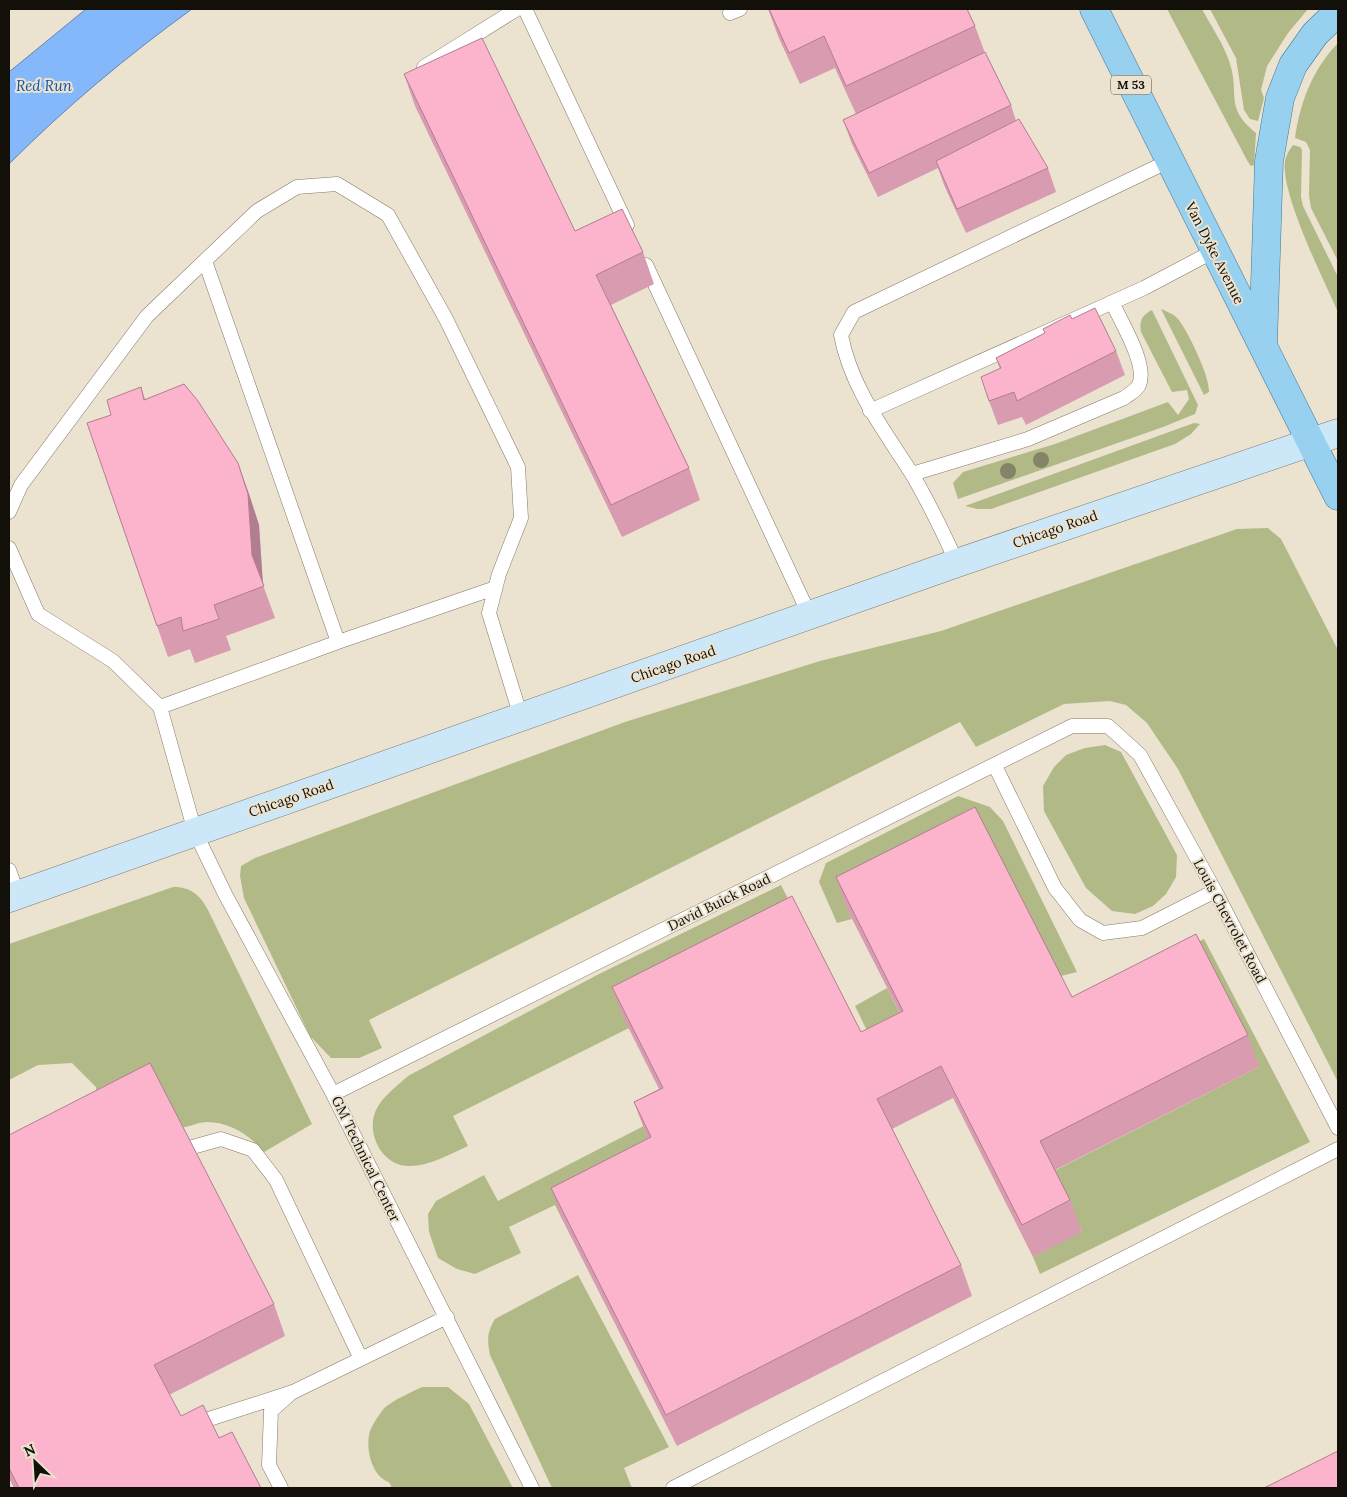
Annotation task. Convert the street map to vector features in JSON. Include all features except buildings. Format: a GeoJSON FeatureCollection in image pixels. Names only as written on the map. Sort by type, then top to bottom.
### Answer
{"type":"FeatureCollection","features":[{"type":"Feature","properties":{"kind":"main road","name":"Van Dyke Avenue"},"geometry":{"type":"LineString","coordinates":[[1094,9],[1338,496]]}},
{"type":"Feature","properties":{"kind":"main road"},"geometry":{"type":"LineString","coordinates":[[1262,346],[1269,161],[1280,98],[1293,65],[1315,34],[1338,12]]}},
{"type":"Feature","properties":{"kind":"main road","name":"Chicago Road"},"geometry":{"type":"LineString","coordinates":[[12,888],[195,832],[956,563],[1338,433]]}},
{"type":"Feature","properties":{"kind":"lane"},"geometry":{"type":"LineString","coordinates":[[424,67],[517,9]]}},
{"type":"Feature","properties":{"kind":"lane"},"geometry":{"type":"LineString","coordinates":[[525,9],[810,616]]}},
{"type":"Feature","properties":{"kind":"lane"},"geometry":{"type":"LineString","coordinates":[[956,563],[934,511],[870,411],[845,358],[841,335],[854,312],[1169,162]]}},
{"type":"Feature","properties":{"kind":"lane"},"geometry":{"type":"LineString","coordinates":[[9,512],[21,485],[147,316],[257,211],[297,187],[337,184],[388,215],[446,319],[518,467],[521,518],[495,588],[489,613],[521,717]]}},
{"type":"Feature","properties":{"kind":"lane"},"geometry":{"type":"LineString","coordinates":[[870,411],[1112,302],[1214,251]]}},
{"type":"Feature","properties":{"kind":"lane"},"geometry":{"type":"LineString","coordinates":[[205,261],[338,642]]}},
{"type":"Feature","properties":{"kind":"lane"},"geometry":{"type":"LineString","coordinates":[[912,474],[1028,439],[1117,402],[1138,388],[1142,376],[1138,360],[1112,302]]}},
{"type":"Feature","properties":{"kind":"lane"},"geometry":{"type":"LineString","coordinates":[[9,548],[38,614],[113,661],[160,708],[338,642],[495,588]]}},
{"type":"Feature","properties":{"kind":"lane","name":"GM Technical Center"},"geometry":{"type":"LineString","coordinates":[[160,708],[195,832],[228,899],[333,1094],[532,1488]]}},
{"type":"Feature","properties":{"kind":"lane","name":"David Buick Road"},"geometry":{"type":"LineString","coordinates":[[333,1094],[1072,726],[1108,726]]}},
{"type":"Feature","properties":{"kind":"lane","name":"Louis Chevrolet Road"},"geometry":{"type":"LineString","coordinates":[[1108,726],[1140,755],[1215,891],[1338,1128]]}},
{"type":"Feature","properties":{"kind":"lane"},"geometry":{"type":"LineString","coordinates":[[995,766],[1055,888],[1080,920],[1103,933],[1142,928],[1215,891]]}},
{"type":"Feature","properties":{"kind":"lane"},"geometry":{"type":"LineString","coordinates":[[189,1148],[221,1139],[252,1150],[276,1180],[361,1359]]}},
{"type":"Feature","properties":{"kind":"lane"},"geometry":{"type":"LineString","coordinates":[[673,1488],[1338,1150]]}},
{"type":"Feature","properties":{"kind":"lane"},"geometry":{"type":"LineString","coordinates":[[206,1420],[293,1392],[446,1317]]}},
{"type":"Feature","properties":{"kind":"lane"},"geometry":{"type":"LineString","coordinates":[[280,1488],[269,1465],[271,1411],[293,1392]]}},
{"type":"Feature","properties":{"kind":"green space"},"geometry":{"type":"Polygon","coordinates":[[[1167,9],[1202,9],[1217,35],[1232,72],[1236,107],[1246,124],[1256,133],[1254,165],[1251,166],[1248,162],[1167,9]]]}},
{"type":"Feature","properties":{"kind":"green space"},"geometry":{"type":"Polygon","coordinates":[[[1210,9],[1308,9],[1288,33],[1267,66],[1261,90],[1264,98],[1258,121],[1250,119],[1244,110],[1236,58],[1210,9]]]}},
{"type":"Feature","properties":{"kind":"green space"},"geometry":{"type":"Polygon","coordinates":[[[1338,43],[1338,261],[1311,208],[1309,195],[1310,150],[1306,142],[1295,138],[1300,112],[1309,87],[1321,64],[1338,43]]]}},
{"type":"Feature","properties":{"kind":"green space"},"geometry":{"type":"Polygon","coordinates":[[[1293,145],[1300,147],[1302,150],[1301,197],[1303,206],[1338,277],[1338,312],[1313,257],[1287,186],[1285,168],[1287,154],[1293,145]]]}},
{"type":"Feature","properties":{"kind":"green space"},"geometry":{"type":"Polygon","coordinates":[[[1161,309],[1178,319],[1192,343],[1206,376],[1209,392],[1204,395],[1161,309]]]}},
{"type":"Feature","properties":{"kind":"green space"},"geometry":{"type":"Polygon","coordinates":[[[1152,310],[1198,405],[1195,414],[958,499],[953,483],[963,472],[1055,444],[1168,402],[1178,415],[1189,399],[1187,390],[1172,392],[1141,332],[1140,325],[1142,319],[1152,310]]]}},
{"type":"Feature","properties":{"kind":"green space"},"geometry":{"type":"Polygon","coordinates":[[[1194,423],[1200,424],[1191,434],[1175,444],[991,509],[977,509],[965,506],[1194,423]]]}},
{"type":"Feature","properties":{"kind":"green space"},"geometry":{"type":"Polygon","coordinates":[[[1268,528],[1281,539],[1338,650],[1338,1082],[1178,769],[1147,723],[1126,705],[1110,701],[1064,704],[976,747],[960,722],[369,1020],[382,1048],[359,1058],[331,1058],[310,1036],[244,898],[240,876],[241,866],[255,858],[625,722],[820,661],[941,631],[1237,529],[1268,528]]]}},
{"type":"Feature","properties":{"kind":"green space"},"geometry":{"type":"Polygon","coordinates":[[[1105,745],[1121,752],[1177,855],[1176,877],[1166,894],[1153,906],[1135,914],[1112,911],[1086,888],[1044,811],[1043,786],[1054,767],[1066,755],[1085,748],[1105,745]]]}},
{"type":"Feature","properties":{"kind":"green space"},"geometry":{"type":"Polygon","coordinates":[[[958,796],[990,807],[1003,821],[1077,972],[1057,977],[847,909],[852,919],[837,923],[819,882],[826,863],[958,796]]]}},
{"type":"Feature","properties":{"kind":"green space"},"geometry":{"type":"Polygon","coordinates":[[[781,885],[803,928],[631,1027],[453,1116],[468,1146],[432,1162],[410,1166],[400,1165],[384,1155],[375,1139],[373,1119],[376,1110],[386,1096],[408,1076],[597,975],[781,885]]]}},
{"type":"Feature","properties":{"kind":"green space"},"geometry":{"type":"Polygon","coordinates":[[[173,887],[190,890],[198,896],[208,910],[312,1124],[264,1152],[246,1135],[223,1124],[204,1122],[190,1126],[170,1127],[98,1117],[96,1087],[72,1063],[38,1065],[9,1080],[9,944],[173,887]]]}},
{"type":"Feature","properties":{"kind":"green space"},"geometry":{"type":"Polygon","coordinates":[[[1204,939],[1310,1142],[1040,1274],[1033,1257],[1082,1231],[1052,1172],[1259,1067],[1072,1006],[1204,939]]]}},
{"type":"Feature","properties":{"kind":"green space"},"geometry":{"type":"Polygon","coordinates":[[[887,988],[908,1029],[875,1047],[855,1006],[887,988]]]}},
{"type":"Feature","properties":{"kind":"green space"},"geometry":{"type":"Polygon","coordinates":[[[671,1112],[663,1168],[562,1219],[555,1205],[509,1227],[521,1253],[475,1274],[457,1269],[438,1258],[429,1232],[428,1214],[436,1201],[484,1175],[498,1201],[671,1112]]]}},
{"type":"Feature","properties":{"kind":"green space"},"geometry":{"type":"Polygon","coordinates":[[[578,1275],[669,1447],[624,1468],[632,1488],[552,1488],[490,1355],[488,1336],[495,1319],[578,1275]]]}},
{"type":"Feature","properties":{"kind":"green space"},"geometry":{"type":"Polygon","coordinates":[[[422,1387],[448,1387],[469,1404],[513,1488],[392,1488],[389,1482],[379,1475],[372,1463],[368,1442],[372,1426],[389,1404],[422,1387]]]}},
{"type":"Feature","properties":{"kind":"water","name":"Red Run"},"geometry":{"type":"Polygon","coordinates":[[[86,9],[192,9],[98,83],[52,122],[9,164],[9,72],[86,9]]]}}]}
